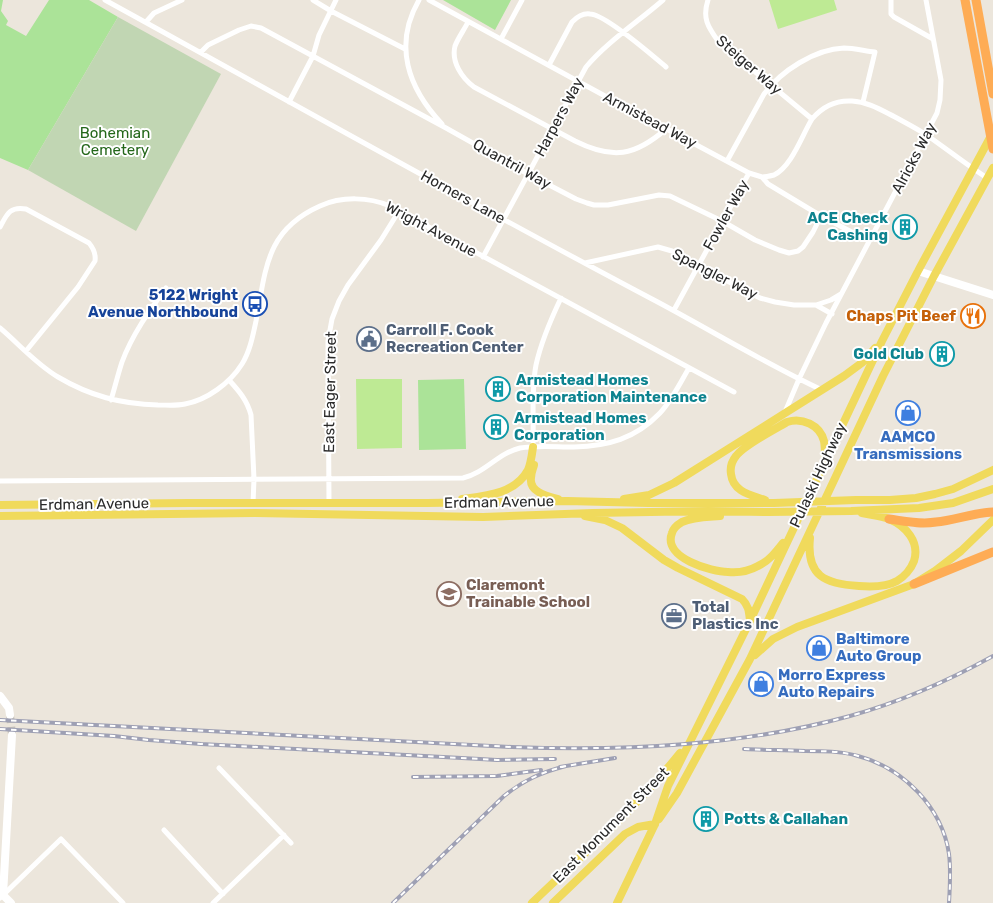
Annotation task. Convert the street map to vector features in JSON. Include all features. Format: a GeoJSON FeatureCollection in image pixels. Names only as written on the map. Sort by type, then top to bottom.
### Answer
{"type":"FeatureCollection","features":[{"type":"Feature","properties":{"kind":"highway"},"geometry":{"type":"LineString","coordinates":[[965,0],[993,149]]}},
{"type":"Feature","properties":{"kind":"highway"},"geometry":{"type":"LineString","coordinates":[[976,0],[993,94]]}},
{"type":"Feature","properties":{"kind":"highway"},"geometry":{"type":"LineString","coordinates":[[889,519],[934,523],[968,515],[993,512]]}},
{"type":"Feature","properties":{"kind":"highway"},"geometry":{"type":"LineString","coordinates":[[914,584],[993,552]]}},
{"type":"Feature","properties":{"kind":"main road","name":"Pulaski Highway"},"geometry":{"type":"LineString","coordinates":[[618,903],[655,824],[668,786],[750,621],[882,341],[993,132]]}},
{"type":"Feature","properties":{"kind":"main road","name":"Pulaski Highway"},"geometry":{"type":"LineString","coordinates":[[655,824],[680,787],[750,659],[867,410],[934,276],[993,168]]}},
{"type":"Feature","properties":{"kind":"main road"},"geometry":{"type":"LineString","coordinates":[[604,502],[649,495],[662,490],[854,369],[882,341]]}},
{"type":"Feature","properties":{"kind":"main road"},"geometry":{"type":"LineString","coordinates":[[852,403],[867,410]]}},
{"type":"Feature","properties":{"kind":"main road"},"geometry":{"type":"LineString","coordinates":[[774,503],[744,493],[734,484],[731,477],[731,464],[739,453],[787,422],[799,420],[811,424],[821,434],[824,440],[825,461]]}},
{"type":"Feature","properties":{"kind":"main road"},"geometry":{"type":"LineString","coordinates":[[533,447],[534,467],[530,479],[532,486],[541,493],[567,502]]}},
{"type":"Feature","properties":{"kind":"main road"},"geometry":{"type":"LineString","coordinates":[[427,503],[485,496],[508,489],[528,470],[533,447]]}},
{"type":"Feature","properties":{"kind":"main road","name":"Erdman Avenue"},"geometry":{"type":"LineString","coordinates":[[0,506],[253,503],[774,503],[890,500],[916,498],[953,489],[993,470]]}},
{"type":"Feature","properties":{"kind":"main road","name":"Erdman Avenue"},"geometry":{"type":"LineString","coordinates":[[0,516],[255,513],[483,517],[708,511],[851,511],[919,508],[953,503],[993,489]]}},
{"type":"Feature","properties":{"kind":"main road"},"geometry":{"type":"LineString","coordinates":[[810,531],[810,560],[822,577],[835,583],[865,587],[883,586],[898,581],[913,564],[915,556],[914,541],[911,535],[904,528],[889,519],[851,511]]}},
{"type":"Feature","properties":{"kind":"main road"},"geometry":{"type":"LineString","coordinates":[[768,512],[707,517],[684,521],[672,533],[671,543],[678,553],[693,564],[716,570],[738,572],[758,566],[768,560],[793,529]]}},
{"type":"Feature","properties":{"kind":"main road"},"geometry":{"type":"LineString","coordinates":[[576,514],[614,524],[630,533],[664,560],[737,596],[747,604],[750,621]]}},
{"type":"Feature","properties":{"kind":"main road"},"geometry":{"type":"LineString","coordinates":[[750,659],[773,639],[797,626],[914,584],[954,556],[993,521]]}},
{"type":"Feature","properties":{"kind":"main road","name":"East Monument Street"},"geometry":{"type":"LineString","coordinates":[[532,903],[660,779],[688,744]]}},
{"type":"Feature","properties":{"kind":"main road","name":"East Monument Street"},"geometry":{"type":"LineString","coordinates":[[553,903],[625,834],[638,827],[655,824]]}},
{"type":"Feature","properties":{"kind":"street","name":"Horners Lane"},"geometry":{"type":"LineString","coordinates":[[105,0],[504,220],[674,310],[799,380],[822,390]]}},
{"type":"Feature","properties":{"kind":"street"},"geometry":{"type":"LineString","coordinates":[[146,22],[154,13],[182,0]]}},
{"type":"Feature","properties":{"kind":"street"},"geometry":{"type":"LineString","coordinates":[[313,0],[405,49]]}},
{"type":"Feature","properties":{"kind":"street"},"geometry":{"type":"LineString","coordinates":[[289,102],[313,56],[318,35],[336,0]]}},
{"type":"Feature","properties":{"kind":"street"},"geometry":{"type":"LineString","coordinates":[[419,0],[408,24],[405,49],[407,62],[418,93],[446,128]]}},
{"type":"Feature","properties":{"kind":"street","name":"Armistead Way"},"geometry":{"type":"LineString","coordinates":[[429,0],[666,129],[749,173],[762,177],[768,184],[821,216],[870,241]]}},
{"type":"Feature","properties":{"kind":"street"},"geometry":{"type":"LineString","coordinates":[[501,39],[522,0]]}},
{"type":"Feature","properties":{"kind":"street","name":"Steiger Way"},"geometry":{"type":"LineString","coordinates":[[708,0],[705,14],[706,20],[718,41],[812,119]]}},
{"type":"Feature","properties":{"kind":"street"},"geometry":{"type":"LineString","coordinates":[[891,0],[891,14],[894,17],[933,38]]}},
{"type":"Feature","properties":{"kind":"street","name":"Alricks Way"},"geometry":{"type":"LineString","coordinates":[[785,413],[841,294],[937,113],[942,91],[941,80],[926,0]]}},
{"type":"Feature","properties":{"kind":"street","name":"Harpers Way"},"geometry":{"type":"LineString","coordinates":[[483,257],[586,66],[661,1]]}},
{"type":"Feature","properties":{"kind":"street"},"geometry":{"type":"LineString","coordinates":[[549,65],[572,22],[582,15],[591,14],[598,16],[623,32],[666,67]]}},
{"type":"Feature","properties":{"kind":"street"},"geometry":{"type":"LineString","coordinates":[[468,22],[457,41],[455,60],[462,77],[474,87],[584,146],[606,153],[626,152],[637,149],[666,129]]}},
{"type":"Feature","properties":{"kind":"street","name":"Quantril Way"},"geometry":{"type":"LineString","coordinates":[[202,52],[208,45],[240,30],[256,26],[528,174],[576,199],[594,205],[608,205],[659,195],[670,196],[722,221],[755,240],[788,253],[798,251],[803,247],[821,216]]}},
{"type":"Feature","properties":{"kind":"street"},"geometry":{"type":"LineString","coordinates":[[727,161],[764,94],[787,71],[820,53],[844,48],[875,52],[863,102]]}},
{"type":"Feature","properties":{"kind":"street","name":"Fowler Way"},"geometry":{"type":"LineString","coordinates":[[762,177],[774,175],[784,167],[812,119],[820,111],[831,104],[846,101],[863,102],[926,134],[987,178]]}},
{"type":"Feature","properties":{"kind":"street","name":"Fowler Way"},"geometry":{"type":"LineString","coordinates":[[674,310],[749,173]]}},
{"type":"Feature","properties":{"kind":"street","name":"Wright Avenue"},"geometry":{"type":"LineString","coordinates":[[0,328],[56,375],[93,394],[111,400],[144,405],[185,404],[205,396],[229,380],[238,370],[247,354],[254,330],[265,271],[270,255],[274,245],[284,231],[292,222],[324,204],[340,200],[364,199],[390,206],[734,392]]}},
{"type":"Feature","properties":{"kind":"street"},"geometry":{"type":"LineString","coordinates":[[0,227],[7,214],[16,208],[26,209],[89,243],[96,256],[95,261],[78,287],[26,350]]}},
{"type":"Feature","properties":{"kind":"street","name":"East Eager Street"},"geometry":{"type":"LineString","coordinates":[[329,503],[328,341],[332,319],[348,285],[382,240],[399,211]]}},
{"type":"Feature","properties":{"kind":"street","name":"Spangler Way"},"geometry":{"type":"LineString","coordinates":[[585,264],[658,246],[672,251],[760,298],[775,302],[816,305],[841,294]]}},
{"type":"Feature","properties":{"kind":"street"},"geometry":{"type":"LineString","coordinates":[[918,271],[993,295]]}},
{"type":"Feature","properties":{"kind":"street"},"geometry":{"type":"LineString","coordinates":[[111,400],[122,362],[130,343],[166,288]]}},
{"type":"Feature","properties":{"kind":"street"},"geometry":{"type":"LineString","coordinates":[[533,447],[533,393],[537,363],[542,343],[561,298]]}},
{"type":"Feature","properties":{"kind":"street","name":"Spangler Way"},"geometry":{"type":"LineString","coordinates":[[816,305],[832,314]]}},
{"type":"Feature","properties":{"kind":"street","name":"Erdman Avenue"},"geometry":{"type":"LineString","coordinates":[[0,481],[463,478],[482,471],[496,459],[520,448],[599,445],[628,437],[640,430],[660,412],[689,368]]}},
{"type":"Feature","properties":{"kind":"street"},"geometry":{"type":"LineString","coordinates":[[229,380],[241,393],[249,408],[252,423],[253,503]]}},
{"type":"Feature","properties":{"kind":"street"},"geometry":{"type":"LineString","coordinates":[[0,696],[9,708],[10,715]]}},
{"type":"Feature","properties":{"kind":"street"},"geometry":{"type":"LineString","coordinates":[[1,895],[12,736]]}},
{"type":"Feature","properties":{"kind":"street"},"geometry":{"type":"LineString","coordinates":[[219,768],[291,843]]}},
{"type":"Feature","properties":{"kind":"street"},"geometry":{"type":"LineString","coordinates":[[164,830],[223,894]]}},
{"type":"Feature","properties":{"kind":"street"},"geometry":{"type":"LineString","coordinates":[[213,903],[284,835]]}},
{"type":"Feature","properties":{"kind":"street"},"geometry":{"type":"LineString","coordinates":[[1,895],[61,839],[123,903]]}},
{"type":"Feature","properties":{"kind":"street"},"geometry":{"type":"LineString","coordinates":[[1,895],[11,903]]}},
{"type":"Feature","properties":{"kind":"green space"},"geometry":{"type":"Polygon","coordinates":[[[0,0],[3,0],[1,11],[8,21],[6,25],[26,36],[49,0],[89,0],[118,17],[28,170],[0,158],[0,0]]]}},
{"type":"Feature","properties":{"kind":"green space"},"geometry":{"type":"Polygon","coordinates":[[[443,0],[511,0],[495,30],[443,0]]]}},
{"type":"Feature","properties":{"kind":"green space"},"geometry":{"type":"Polygon","coordinates":[[[769,0],[834,0],[837,10],[778,29],[769,0]]]}},
{"type":"Feature","properties":{"kind":"green space","name":"Bohemian Cemetery"},"geometry":{"type":"Polygon","coordinates":[[[118,17],[221,74],[136,231],[28,170],[118,17]]]}},
{"type":"Feature","properties":{"kind":"green space"},"geometry":{"type":"Polygon","coordinates":[[[356,379],[402,379],[402,448],[357,449],[356,379]]]}},
{"type":"Feature","properties":{"kind":"green space"},"geometry":{"type":"Polygon","coordinates":[[[464,379],[466,449],[419,450],[418,380],[464,379]]]}},
{"type":"Feature","properties":{"kind":"tunnel"},"geometry":{"type":"LineString","coordinates":[[10,715],[12,735]]}},
{"type":"Feature","properties":{"kind":"railway"},"geometry":{"type":"LineString","coordinates":[[0,720],[512,747],[640,747],[725,740],[767,734],[850,716],[923,690],[993,656]]}},
{"type":"Feature","properties":{"kind":"railway"},"geometry":{"type":"LineString","coordinates":[[0,729],[114,736],[201,744],[497,760],[555,759]]}},
{"type":"Feature","properties":{"kind":"railway"},"geometry":{"type":"LineString","coordinates":[[744,749],[825,751],[852,754],[875,762],[905,780],[929,806],[945,837],[950,860],[949,903]]}},
{"type":"Feature","properties":{"kind":"railway"},"geometry":{"type":"LineString","coordinates":[[560,767],[615,758]]}},
{"type":"Feature","properties":{"kind":"railway"},"geometry":{"type":"LineString","coordinates":[[393,903],[504,796],[534,777],[566,766]]}},
{"type":"Feature","properties":{"kind":"railway"},"geometry":{"type":"LineString","coordinates":[[413,777],[497,776],[541,770]]}},
{"type":"Feature","properties":{"kind":"place","name":"ACE Check Cashing"},"geometry":{"type":"Point","coordinates":[905,227]}},
{"type":"Feature","properties":{"kind":"place","name":"5122 Wright Avenue Northbound"},"geometry":{"type":"Point","coordinates":[255,304]}},
{"type":"Feature","properties":{"kind":"place","name":"Chaps Pit Beef"},"geometry":{"type":"Point","coordinates":[973,316]}},
{"type":"Feature","properties":{"kind":"place","name":"Carroll F. Cook Recreation Center"},"geometry":{"type":"Point","coordinates":[369,339]}},
{"type":"Feature","properties":{"kind":"place","name":"Gold Club"},"geometry":{"type":"Point","coordinates":[942,354]}},
{"type":"Feature","properties":{"kind":"place","name":"Armistead Homes Corporation Maintenance"},"geometry":{"type":"Point","coordinates":[498,389]}},
{"type":"Feature","properties":{"kind":"place","name":"AAMCO Transmissions"},"geometry":{"type":"Point","coordinates":[908,413]}},
{"type":"Feature","properties":{"kind":"place","name":"Armistead Homes Corporation"},"geometry":{"type":"Point","coordinates":[496,427]}},
{"type":"Feature","properties":{"kind":"place","name":"Claremont Trainable School"},"geometry":{"type":"Point","coordinates":[449,594]}},
{"type":"Feature","properties":{"kind":"place","name":"Total Plastics Inc"},"geometry":{"type":"Point","coordinates":[674,616]}},
{"type":"Feature","properties":{"kind":"place","name":"Baltimore Auto Group"},"geometry":{"type":"Point","coordinates":[819,648]}},
{"type":"Feature","properties":{"kind":"place","name":"Morro Express Auto Repairs"},"geometry":{"type":"Point","coordinates":[761,684]}},
{"type":"Feature","properties":{"kind":"place","name":"Potts & Callahan"},"geometry":{"type":"Point","coordinates":[706,819]}}]}
